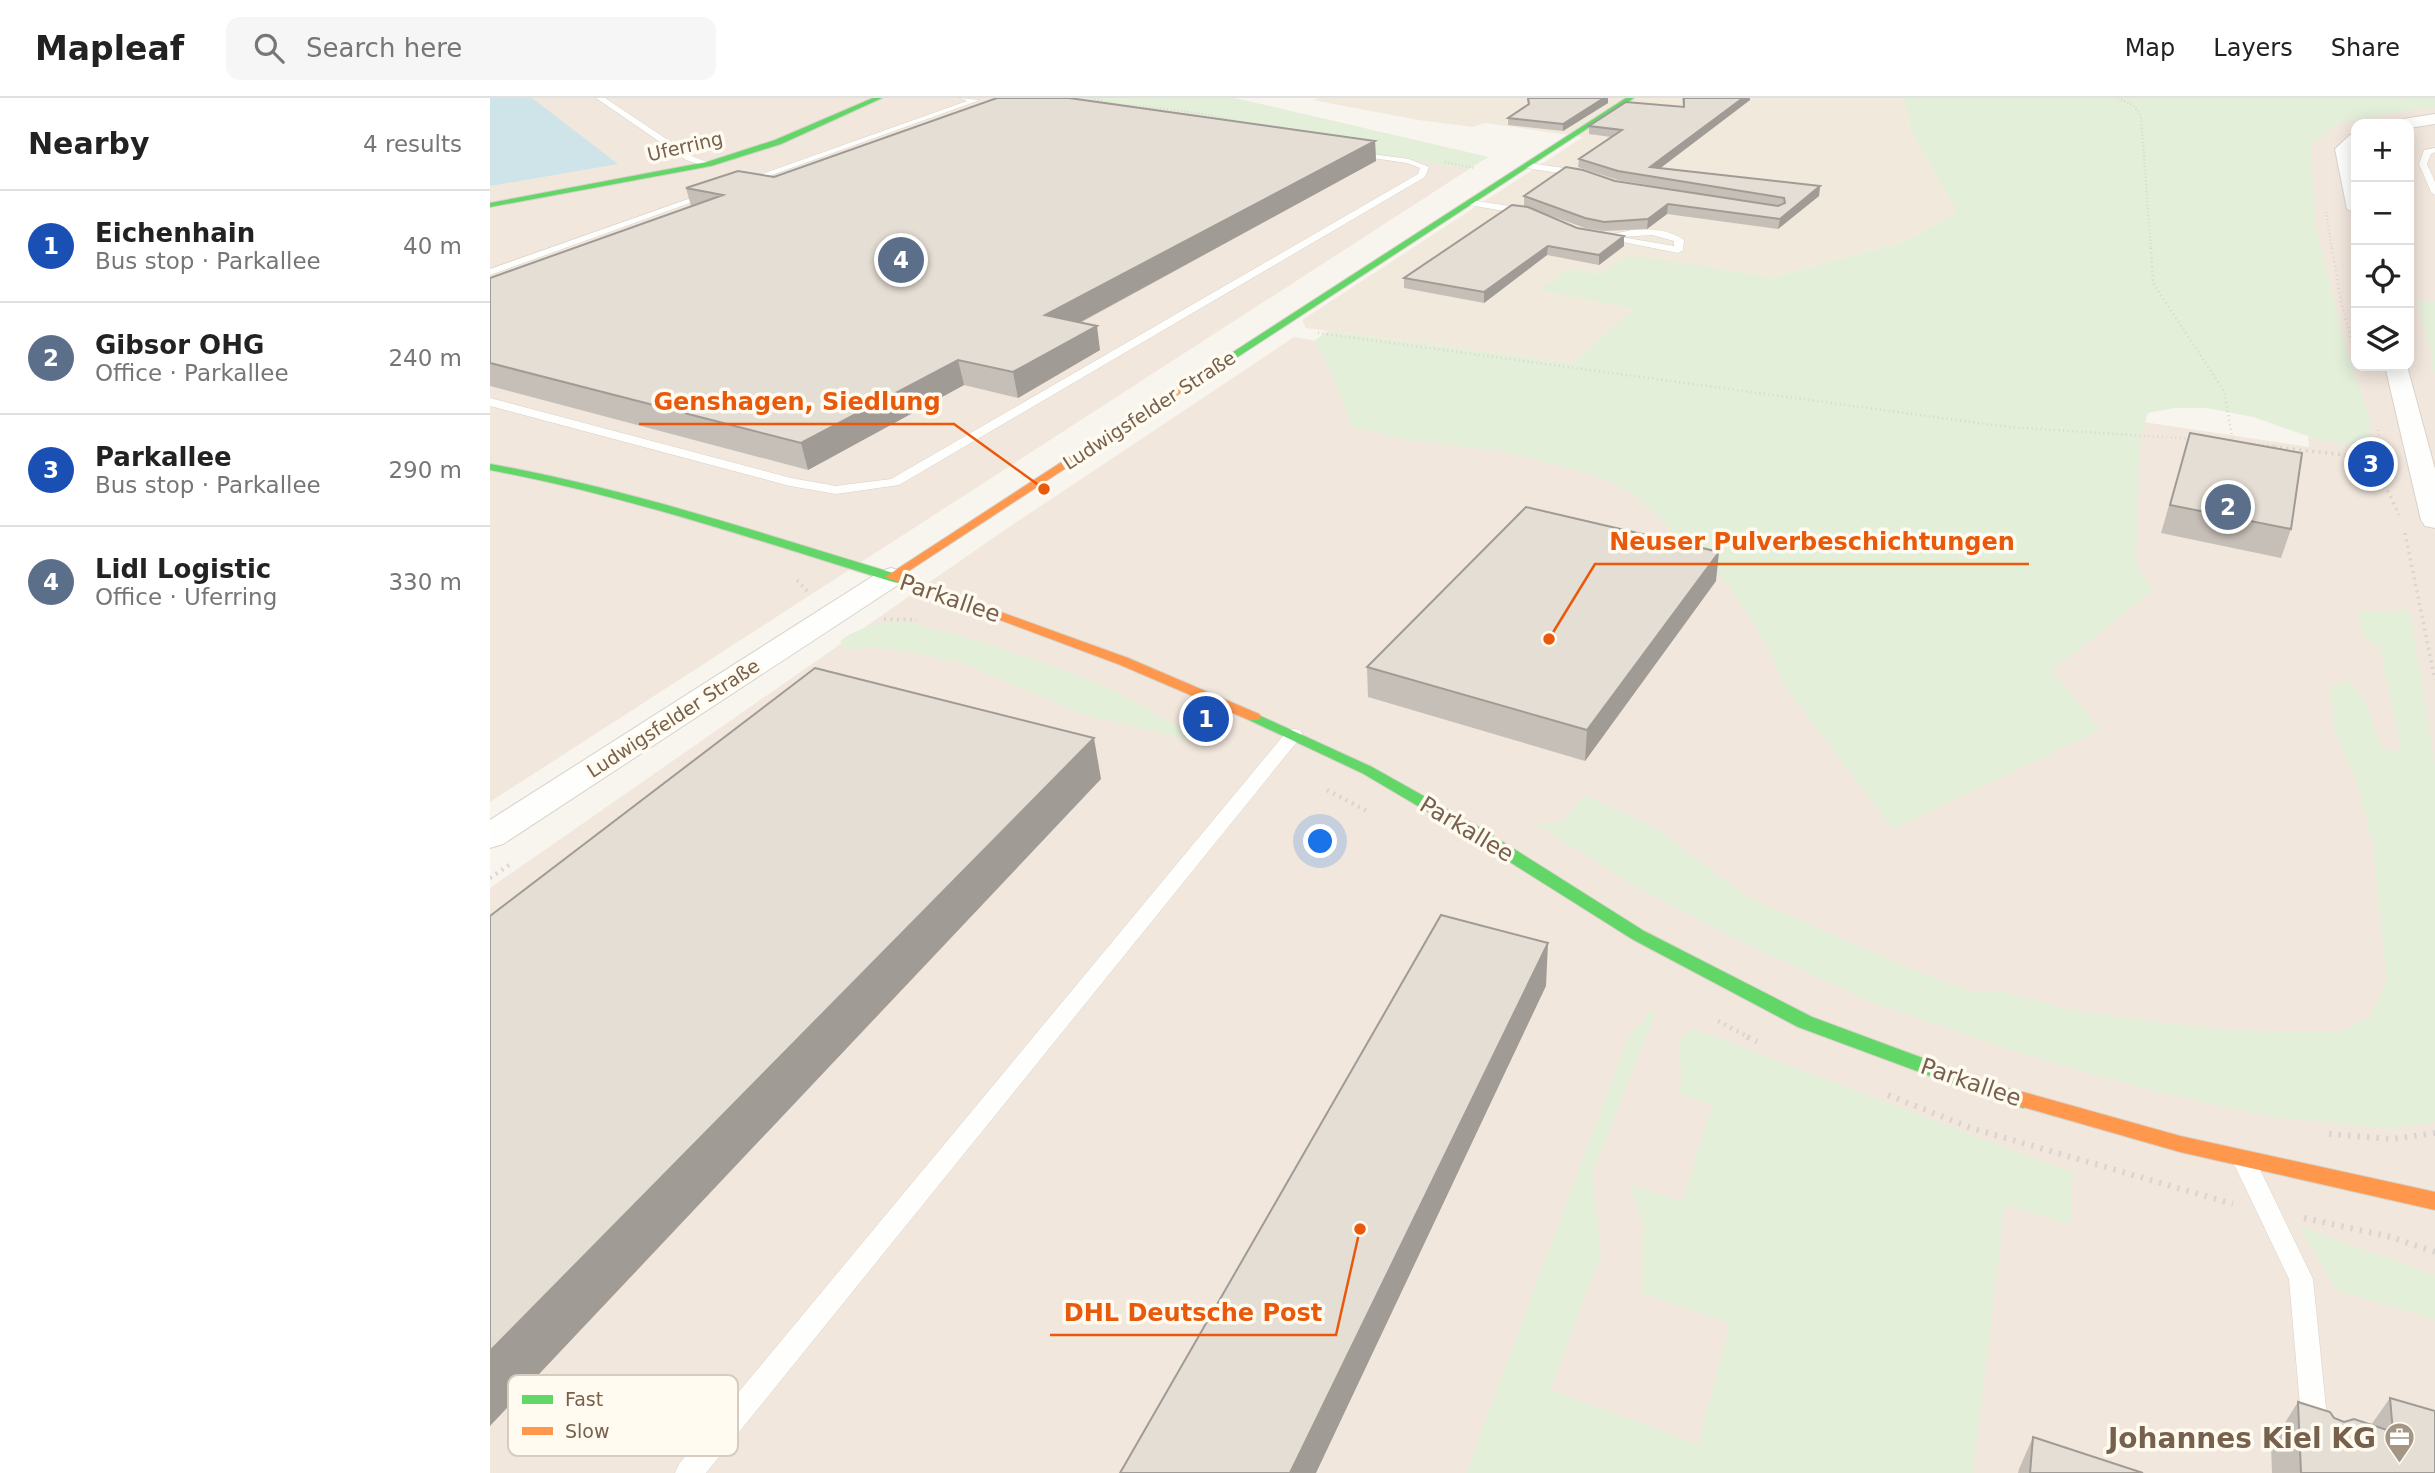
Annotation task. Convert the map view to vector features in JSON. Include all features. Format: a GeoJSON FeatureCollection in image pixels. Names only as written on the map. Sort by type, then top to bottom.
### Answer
{"type":"FeatureCollection","features":[{"type":"Feature","properties":{"kind":"street","name":"Uferring"},"geometry":{"type":"LineString","coordinates":[[490,205],[708,164],[778,142],[879,98]]}},
{"type":"Feature","properties":{"kind":"street","name":"Ludwigsfelder Straße"},"geometry":{"type":"LineString","coordinates":[[490,836],[1631,98]]}},
{"type":"Feature","properties":{"kind":"street"},"geometry":{"type":"LineString","coordinates":[[2414,123],[2434,120]]}},
{"type":"Feature","properties":{"kind":"street"},"geometry":{"type":"LineString","coordinates":[[2351,142],[2343,149],[2351,189]]}},
{"type":"Feature","properties":{"kind":"street"},"geometry":{"type":"LineString","coordinates":[[2397,371],[2434,509]]}},
{"type":"Feature","properties":{"kind":"street","name":"Parkallee"},"geometry":{"type":"LineString","coordinates":[[490,467],[628,497],[891,577],[1127,661],[1294,734],[1367,770],[1473,831],[1638,935],[1805,1022],[1986,1089],[2180,1144],[2435,1201]]}},
{"type":"Feature","properties":{"kind":"lane"},"geometry":{"type":"LineString","coordinates":[[600,98],[689,158],[708,164]]}},
{"type":"Feature","properties":{"kind":"lane"},"geometry":{"type":"LineString","coordinates":[[964,98],[979,99]]}},
{"type":"Feature","properties":{"kind":"lane"},"geometry":{"type":"LineString","coordinates":[[490,272],[979,99]]}},
{"type":"Feature","properties":{"kind":"lane"},"geometry":{"type":"LineString","coordinates":[[2435,150],[2427,152],[2423,164],[2435,192]]}},
{"type":"Feature","properties":{"kind":"lane"},"geometry":{"type":"LineString","coordinates":[[490,402],[790,482],[836,490],[894,482],[1422,175],[1425,167],[1409,161],[1341,151]]}},
{"type":"Feature","properties":{"kind":"lane"},"geometry":{"type":"LineString","coordinates":[[1529,166],[1593,176]]}},
{"type":"Feature","properties":{"kind":"lane"},"geometry":{"type":"LineString","coordinates":[[1472,203],[1539,215]]}},
{"type":"Feature","properties":{"kind":"lane"},"geometry":{"type":"LineString","coordinates":[[1664,233],[1679,240],[1678,250],[1600,236],[1664,233]]}},
{"type":"Feature","properties":{"kind":"lane"},"geometry":{"type":"LineString","coordinates":[[738,1413],[1294,734]]}},
{"type":"Feature","properties":{"kind":"lane"},"geometry":{"type":"LineString","coordinates":[[2243,1159],[2301,1279],[2317,1449]]}},
{"type":"Feature","properties":{"kind":"lane"},"geometry":{"type":"LineString","coordinates":[[689,1473],[703,1456]]}},
{"type":"Feature","properties":{"kind":"path"},"geometry":{"type":"LineString","coordinates":[[1091,98],[1109,103],[1198,113],[1270,128]]}},
{"type":"Feature","properties":{"kind":"path"},"geometry":{"type":"LineString","coordinates":[[2118,98],[2134,106],[2141,116],[2153,283],[2224,391],[2232,442],[2421,465]]}},
{"type":"Feature","properties":{"kind":"path"},"geometry":{"type":"LineString","coordinates":[[1434,159],[1482,170]]}},
{"type":"Feature","properties":{"kind":"path"},"geometry":{"type":"LineString","coordinates":[[2326,208],[2341,302],[2351,339]]}},
{"type":"Feature","properties":{"kind":"path"},"geometry":{"type":"LineString","coordinates":[[1282,326],[1363,341],[2008,427],[2206,440]]}},
{"type":"Feature","properties":{"kind":"path"},"geometry":{"type":"LineString","coordinates":[[794,578],[807,588],[809,599]]}},
{"type":"Feature","properties":{"kind":"path"},"geometry":{"type":"LineString","coordinates":[[877,620],[901,618],[927,622]]}},
{"type":"Feature","properties":{"kind":"path"},"geometry":{"type":"LineString","coordinates":[[2316,1133],[2393,1139],[2435,1133]]}},
{"type":"Feature","properties":{"kind":"shaded area"},"geometry":{"type":"Polygon","coordinates":[[[490,98],[1234,98],[1488,157],[490,802],[490,98]]]}},
{"type":"Feature","properties":{"kind":"shaded area"},"geometry":{"type":"Polygon","coordinates":[[[490,98],[532,98],[618,164],[490,186],[490,98]]]}},
{"type":"Feature","properties":{"kind":"shaded area"},"geometry":{"type":"Polygon","coordinates":[[[1904,98],[1910,128],[1959,212],[1907,241],[1773,277],[1726,270],[1603,274],[1569,269],[1636,309],[1572,363],[1306,328],[1302,320],[1583,137],[1485,123],[1473,127],[1418,120],[1313,100],[1904,98]]]}},
{"type":"Feature","properties":{"kind":"shaded area"},"geometry":{"type":"Polygon","coordinates":[[[2435,101],[2435,1473],[490,1473],[490,888],[1006,529],[1294,337],[1359,348],[2130,420],[2309,447],[2279,131],[2435,101]]]}},
{"type":"Feature","properties":{"kind":"green space"},"geometry":{"type":"Polygon","coordinates":[[[1043,98],[1234,98],[1488,157],[1467,169],[1043,98]]]}},
{"type":"Feature","properties":{"kind":"green space"},"geometry":{"type":"Polygon","coordinates":[[[1904,98],[2435,98],[2435,107],[2351,119],[2351,122],[2335,125],[2311,145],[2316,227],[2351,371],[2354,371],[2371,422],[2369,448],[2319,440],[2253,417],[2207,408],[2174,408],[2148,413],[2140,438],[2136,563],[2153,591],[2052,670],[2100,730],[1893,829],[1783,684],[1771,652],[1728,584],[1634,494],[1592,474],[1505,452],[1409,440],[1352,427],[1338,388],[1315,340],[1328,331],[1572,363],[1635,309],[1540,290],[1569,269],[1603,274],[1627,255],[1773,277],[1907,241],[1958,212],[1910,128],[1904,98]]]}},
{"type":"Feature","properties":{"kind":"green space"},"geometry":{"type":"Polygon","coordinates":[[[2418,300],[2435,302],[2435,374],[2418,300]]]}},
{"type":"Feature","properties":{"kind":"green space"},"geometry":{"type":"Polygon","coordinates":[[[2410,610],[2435,765],[2435,1122],[2388,1129],[2272,1117],[2152,1091],[2020,1053],[1873,1003],[1742,942],[1640,889],[1535,824],[1562,822],[1584,795],[1654,827],[1749,898],[1913,970],[1970,991],[2001,991],[2067,1009],[2230,1030],[2341,1032],[2371,1015],[2387,979],[2373,844],[2355,777],[2334,729],[2330,686],[2351,682],[2367,705],[2381,748],[2401,751],[2381,649],[2362,635],[2359,612],[2410,610]]]}},
{"type":"Feature","properties":{"kind":"green space"},"geometry":{"type":"Polygon","coordinates":[[[887,622],[907,622],[972,639],[1041,662],[1111,689],[1209,744],[1084,715],[963,663],[880,647],[846,650],[840,641],[862,629],[887,622]]]}},
{"type":"Feature","properties":{"kind":"green space"},"geometry":{"type":"Polygon","coordinates":[[[1651,1010],[1655,1014],[1592,1173],[1601,1254],[1550,1390],[1698,1444],[1730,1324],[1642,1293],[1643,1226],[1630,1185],[1682,1201],[1713,1105],[1677,1093],[1682,1079],[1678,1042],[1691,1028],[2073,1173],[2070,1224],[2005,1205],[1973,1473],[1466,1473],[1628,1038],[1651,1010]]]}},
{"type":"Feature","properties":{"kind":"green space"},"geometry":{"type":"Polygon","coordinates":[[[2299,1226],[2435,1275],[2435,1319],[2337,1291],[2299,1226]]]}},
{"type":"Feature","properties":{"kind":"building"},"geometry":{"type":"Polygon","coordinates":[[[997,98],[1069,98],[1375,141],[1045,315],[1097,326],[1013,372],[958,360],[801,443],[490,363],[490,278],[723,195],[686,188],[738,171],[774,177],[997,98]]]}},
{"type":"Feature","properties":{"kind":"building"},"geometry":{"type":"Polygon","coordinates":[[[1528,98],[1604,98],[1563,124],[1508,118],[1529,104],[1528,98]]]}},
{"type":"Feature","properties":{"kind":"building"},"geometry":{"type":"Polygon","coordinates":[[[1684,98],[1743,98],[1650,167],[1820,186],[1780,219],[1668,204],[1648,219],[1604,222],[1524,196],[1566,167],[1615,181],[1778,206],[1785,203],[1784,198],[1618,171],[1579,159],[1622,130],[1589,126],[1626,102],[1684,107],[1684,98]]]}},
{"type":"Feature","properties":{"kind":"building"},"geometry":{"type":"Polygon","coordinates":[[[1512,205],[1528,207],[1577,228],[1624,236],[1599,255],[1548,246],[1484,292],[1404,278],[1512,205]]]}},
{"type":"Feature","properties":{"kind":"building"},"geometry":{"type":"Polygon","coordinates":[[[2190,433],[2302,453],[2291,529],[2170,505],[2190,433]]]}},
{"type":"Feature","properties":{"kind":"building"},"geometry":{"type":"Polygon","coordinates":[[[1526,507],[1719,552],[1587,730],[1367,667],[1526,507]]]}},
{"type":"Feature","properties":{"kind":"building"},"geometry":{"type":"Polygon","coordinates":[[[815,668],[1094,738],[490,1351],[490,916],[815,668]]]}},
{"type":"Feature","properties":{"kind":"building"},"geometry":{"type":"Polygon","coordinates":[[[1441,915],[1548,943],[1290,1473],[1120,1473],[1441,915]]]}},
{"type":"Feature","properties":{"kind":"building"},"geometry":{"type":"Polygon","coordinates":[[[2390,1398],[2435,1411],[2435,1473],[2301,1473],[2298,1402],[2330,1412],[2334,1418],[2344,1422],[2354,1419],[2393,1432],[2390,1398]]]}},
{"type":"Feature","properties":{"kind":"building"},"geometry":{"type":"Polygon","coordinates":[[[2033,1437],[2143,1473],[2030,1473],[2033,1437]]]}},
{"type":"Feature","properties":{"kind":"traffic: fast"},"geometry":{"type":"LineString","coordinates":[[490,205],[708,164],[778,142],[879,98]]}},
{"type":"Feature","properties":{"kind":"traffic: fast"},"geometry":{"type":"LineString","coordinates":[[1215,367],[1631,98]]}},
{"type":"Feature","properties":{"kind":"traffic: fast"},"geometry":{"type":"LineString","coordinates":[[490,467],[555,479],[639,500],[898,579]]}},
{"type":"Feature","properties":{"kind":"traffic: fast"},"geometry":{"type":"LineString","coordinates":[[1254,717],[1367,770],[1473,831],[1638,935],[1805,1022],[1986,1089],[2023,1100]]}},
{"type":"Feature","properties":{"kind":"traffic: slow"},"geometry":{"type":"LineString","coordinates":[[891,577],[1215,367]]}},
{"type":"Feature","properties":{"kind":"traffic: slow"},"geometry":{"type":"LineString","coordinates":[[898,579],[1123,661],[1254,717]]}},
{"type":"Feature","properties":{"kind":"traffic: slow"},"geometry":{"type":"LineString","coordinates":[[2023,1100],[2180,1144],[2435,1201]]}},
{"type":"Feature","properties":{"kind":"place","name":"Lidl Logistic"},"geometry":{"type":"Point","coordinates":[901,260]}},
{"type":"Feature","properties":{"kind":"place","name":"Parkallee"},"geometry":{"type":"Point","coordinates":[2371,464]}},
{"type":"Feature","properties":{"kind":"place","name":"Genshagen, Siedlung"},"geometry":{"type":"Point","coordinates":[1044,489]}},
{"type":"Feature","properties":{"kind":"place","name":"Gibsor OHG"},"geometry":{"type":"Point","coordinates":[2228,507]}},
{"type":"Feature","properties":{"kind":"place","name":"Neuser Pulverbeschichtungen"},"geometry":{"type":"Point","coordinates":[1549,639]}},
{"type":"Feature","properties":{"kind":"place","name":"Eichenhain"},"geometry":{"type":"Point","coordinates":[1206,719]}},
{"type":"Feature","properties":{"kind":"place","name":"DHL Deutsche Post"},"geometry":{"type":"Point","coordinates":[1360,1229]}},
{"type":"Feature","properties":{"kind":"place","name":"Johannes Kiel KG"},"geometry":{"type":"Point","coordinates":[2399,1465]}}]}
